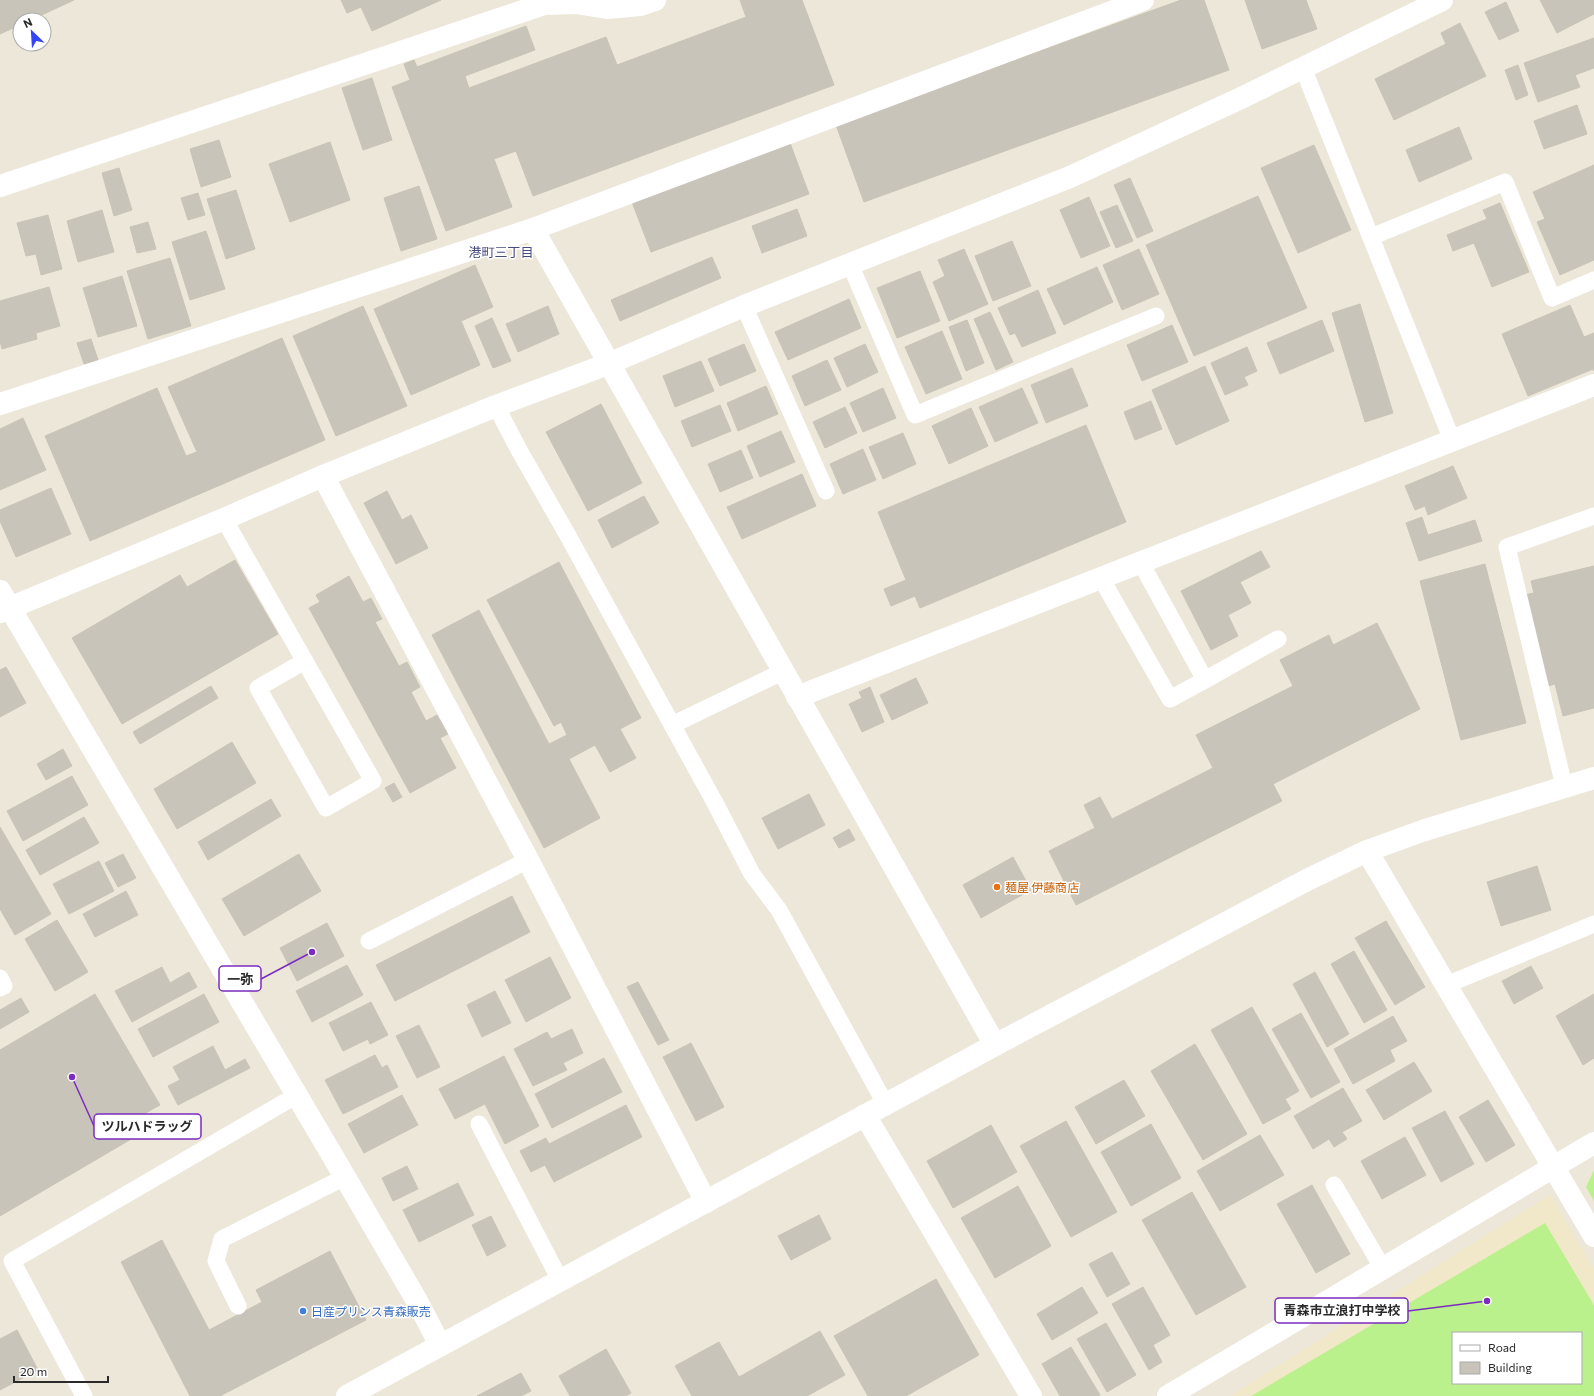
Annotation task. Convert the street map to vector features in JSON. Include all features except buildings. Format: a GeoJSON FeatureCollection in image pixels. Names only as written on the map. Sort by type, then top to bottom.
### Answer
{"type":"FeatureCollection","features":[{"type":"Feature","properties":{"kind":"street"},"geometry":{"type":"LineString","coordinates":[[0,186],[544,4],[576,3],[607,8],[640,5],[655,0]]}},
{"type":"Feature","properties":{"kind":"street"},"geometry":{"type":"LineString","coordinates":[[0,404],[533,228],[1143,0]]}},
{"type":"Feature","properties":{"kind":"street"},"geometry":{"type":"LineString","coordinates":[[440,1345],[418,1301],[297,1095],[3,603],[224,519],[323,476],[496,406],[608,364],[744,306],[1070,176],[1239,100],[1442,0]]}},
{"type":"Feature","properties":{"kind":"street"},"geometry":{"type":"LineString","coordinates":[[533,228],[782,672],[995,1045]]}},
{"type":"Feature","properties":{"kind":"street"},"geometry":{"type":"LineString","coordinates":[[797,698],[1594,385]]}},
{"type":"Feature","properties":{"kind":"street"},"geometry":{"type":"LineString","coordinates":[[323,476],[528,860],[706,1202]]}},
{"type":"Feature","properties":{"kind":"street"},"geometry":{"type":"LineString","coordinates":[[360,1393],[440,1345],[560,1280],[995,1045],[1308,880],[1367,851],[1425,830],[1594,778]]}},
{"type":"Feature","properties":{"kind":"street"},"geometry":{"type":"LineString","coordinates":[[1367,851],[1594,1236]]}},
{"type":"Feature","properties":{"kind":"street"},"geometry":{"type":"LineString","coordinates":[[865,1115],[1031,1396]]}},
{"type":"Feature","properties":{"kind":"street"},"geometry":{"type":"LineString","coordinates":[[1168,1396],[1594,1143]]}},
{"type":"Feature","properties":{"kind":"lane"},"geometry":{"type":"LineString","coordinates":[[1303,68],[1452,440]]}},
{"type":"Feature","properties":{"kind":"lane"},"geometry":{"type":"LineString","coordinates":[[1371,237],[1505,182],[1552,298],[1594,280]]}},
{"type":"Feature","properties":{"kind":"lane"},"geometry":{"type":"LineString","coordinates":[[850,264],[915,415],[1156,316]]}},
{"type":"Feature","properties":{"kind":"lane"},"geometry":{"type":"LineString","coordinates":[[744,306],[826,490]]}},
{"type":"Feature","properties":{"kind":"lane"},"geometry":{"type":"LineString","coordinates":[[496,406],[714,801],[752,874],[779,910],[886,1105]]}},
{"type":"Feature","properties":{"kind":"lane"},"geometry":{"type":"LineString","coordinates":[[1564,786],[1507,547],[1594,516]]}},
{"type":"Feature","properties":{"kind":"lane"},"geometry":{"type":"LineString","coordinates":[[224,519],[305,661],[373,781],[326,808],[258,688],[305,661]]}},
{"type":"Feature","properties":{"kind":"lane"},"geometry":{"type":"LineString","coordinates":[[1141,563],[1205,680]]}},
{"type":"Feature","properties":{"kind":"lane"},"geometry":{"type":"LineString","coordinates":[[1101,578],[1170,699],[1278,639]]}},
{"type":"Feature","properties":{"kind":"lane"},"geometry":{"type":"LineString","coordinates":[[672,725],[782,672]]}},
{"type":"Feature","properties":{"kind":"lane"},"geometry":{"type":"LineString","coordinates":[[369,941],[528,860]]}},
{"type":"Feature","properties":{"kind":"lane"},"geometry":{"type":"LineString","coordinates":[[1446,985],[1594,924]]}},
{"type":"Feature","properties":{"kind":"lane"},"geometry":{"type":"LineString","coordinates":[[0,978],[4,986],[0,988]]}},
{"type":"Feature","properties":{"kind":"lane"},"geometry":{"type":"LineString","coordinates":[[84,1396],[6,1265],[297,1095]]}},
{"type":"Feature","properties":{"kind":"lane"},"geometry":{"type":"LineString","coordinates":[[479,1124],[560,1280]]}},
{"type":"Feature","properties":{"kind":"lane"},"geometry":{"type":"LineString","coordinates":[[238,1306],[216,1262],[222,1239],[345,1177]]}},
{"type":"Feature","properties":{"kind":"lane"},"geometry":{"type":"LineString","coordinates":[[1334,1185],[1382,1268]]}},
{"type":"Feature","properties":{"kind":"shaded area"},"geometry":{"type":"Polygon","coordinates":[[[1550,1195],[1594,1269],[1594,1396],[1230,1396],[1550,1195]]]}},
{"type":"Feature","properties":{"kind":"green space"},"geometry":{"type":"Polygon","coordinates":[[[1594,1170],[1594,1201],[1586,1187],[1594,1170]]]}},
{"type":"Feature","properties":{"kind":"green space"},"geometry":{"type":"Polygon","coordinates":[[[1545,1223],[1594,1305],[1594,1396],[1251,1396],[1545,1223]]]}},
{"type":"Feature","properties":{"kind":"place","name":"麺屋 伊藤商店"},"geometry":{"type":"Point","coordinates":[997,887]}},
{"type":"Feature","properties":{"kind":"place","name":"一弥"},"geometry":{"type":"Point","coordinates":[312,952]}},
{"type":"Feature","properties":{"kind":"place","name":"ツルハドラッグ"},"geometry":{"type":"Point","coordinates":[72,1077]}},
{"type":"Feature","properties":{"kind":"place","name":"青森市立浪打中学校"},"geometry":{"type":"Point","coordinates":[1487,1301]}},
{"type":"Feature","properties":{"kind":"place","name":"日産プリンス青森販売"},"geometry":{"type":"Point","coordinates":[303,1311]}},
{"type":"Feature","properties":{"kind":"district","name":"港町三丁目"},"geometry":{"type":"Point","coordinates":[501,252]}}]}
